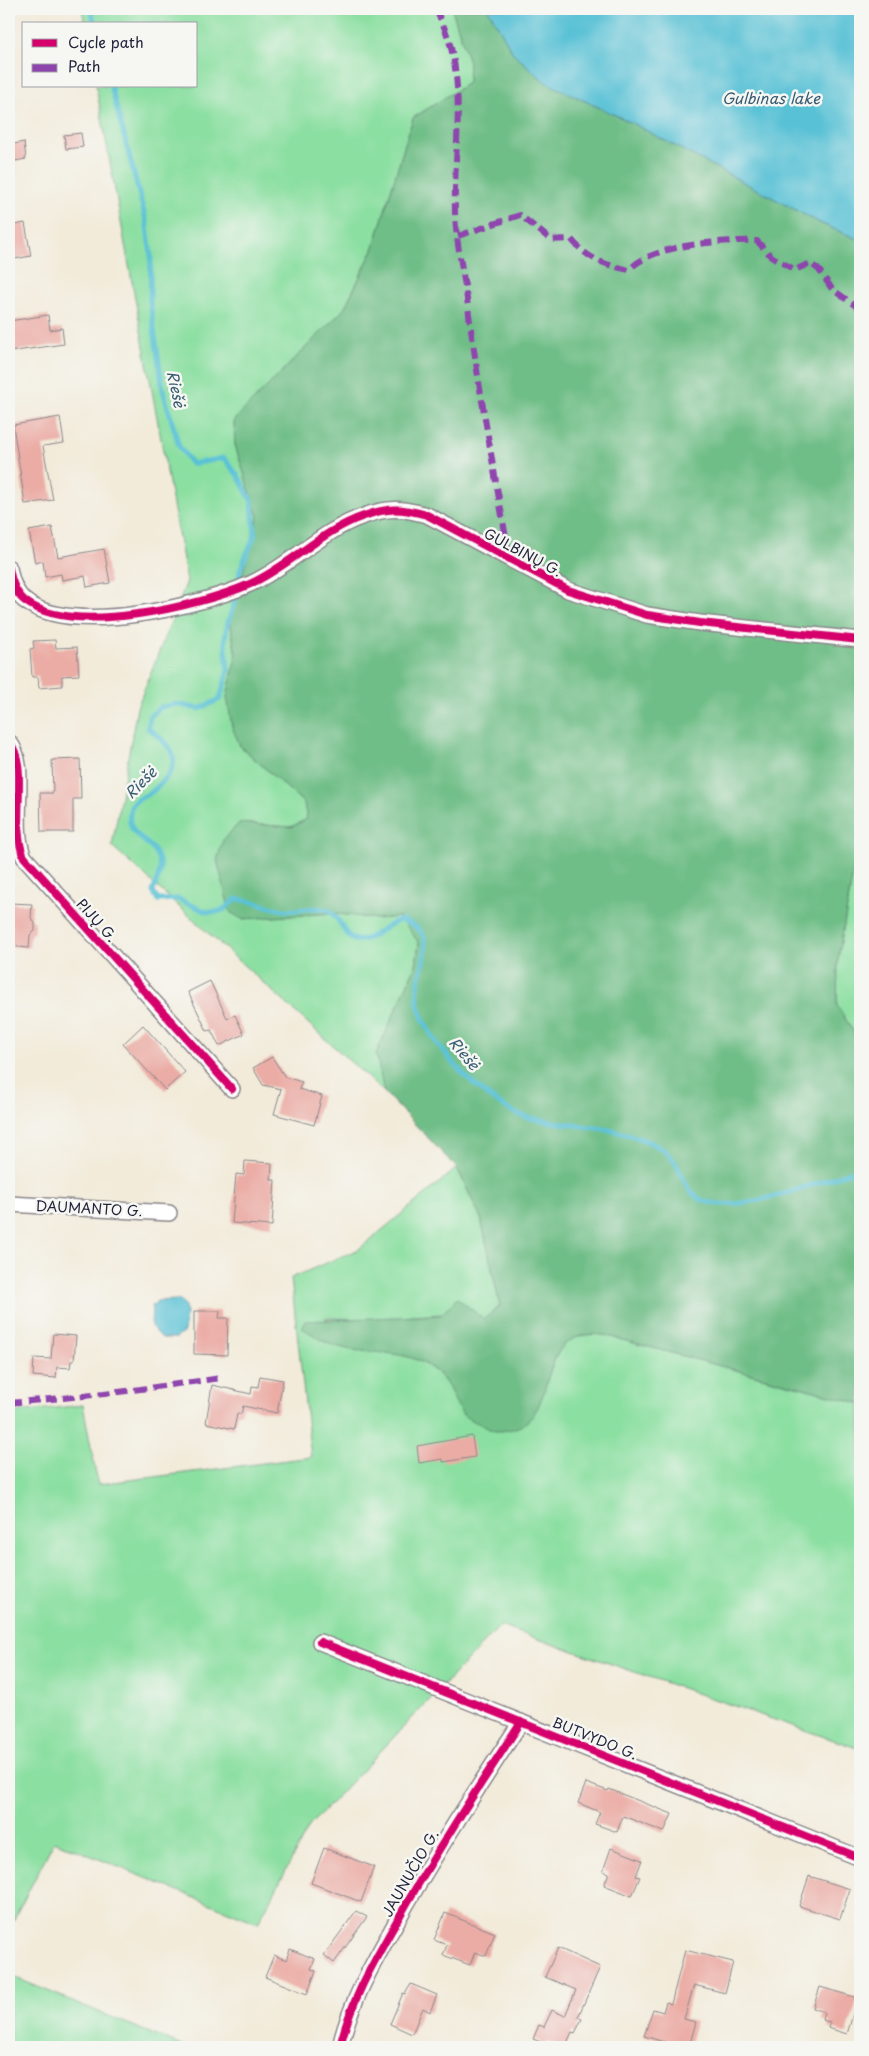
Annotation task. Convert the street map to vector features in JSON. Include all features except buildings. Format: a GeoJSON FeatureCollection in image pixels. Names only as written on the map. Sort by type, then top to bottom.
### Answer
{"type":"FeatureCollection","features":[{"type":"Feature","properties":{"kind":"street","name":"GULBINŲ G."},"geometry":{"type":"LineString","coordinates":[[9,568],[16,592],[25,601],[38,608],[62,615],[98,617],[143,614],[198,601],[250,584],[362,517],[385,509],[405,509],[427,515],[568,590],[647,614],[700,623],[860,640]]}},
{"type":"Feature","properties":{"kind":"street","name":"PIJŲ G."},"geometry":{"type":"LineString","coordinates":[[9,742],[15,748],[18,760],[17,834],[24,857],[232,1089]]}},
{"type":"Feature","properties":{"kind":"street","name":"DAUMANTO G."},"geometry":{"type":"LineString","coordinates":[[9,1204],[169,1213]]}},
{"type":"Feature","properties":{"kind":"street","name":"BUTVYDO G."},"geometry":{"type":"LineString","coordinates":[[320,1642],[860,1858]]}},
{"type":"Feature","properties":{"kind":"street","name":"JAUNUČIO G."},"geometry":{"type":"LineString","coordinates":[[340,2047],[345,2024],[363,1981],[431,1859],[521,1722]]}},
{"type":"Feature","properties":{"kind":"green space"},"geometry":{"type":"Polygon","coordinates":[[[82,9],[452,9],[469,62],[468,83],[413,118],[373,250],[344,309],[234,421],[235,445],[258,517],[230,620],[236,656],[227,697],[240,746],[304,803],[307,819],[291,827],[239,823],[242,919],[333,913],[376,919],[401,917],[419,943],[416,965],[376,1054],[384,1092],[112,846],[137,708],[187,581],[96,88],[198,88],[198,22],[85,22],[82,9]]]}},
{"type":"Feature","properties":{"kind":"green space"},"geometry":{"type":"Polygon","coordinates":[[[452,9],[488,9],[513,53],[545,82],[630,122],[822,224],[860,240],[860,832],[838,959],[837,1005],[860,1043],[860,1403],[604,1335],[579,1337],[563,1346],[554,1362],[542,1399],[533,1415],[519,1427],[494,1431],[464,1416],[444,1380],[423,1363],[399,1355],[361,1351],[332,1345],[302,1328],[305,1321],[441,1315],[457,1298],[484,1319],[500,1306],[481,1218],[457,1168],[384,1092],[376,1054],[416,965],[419,943],[400,917],[376,919],[333,913],[242,919],[230,912],[217,860],[223,840],[239,823],[291,827],[307,819],[304,803],[240,746],[232,727],[227,697],[236,656],[230,620],[258,517],[235,445],[234,420],[344,309],[373,250],[413,118],[468,83],[469,62],[452,9]]]}},
{"type":"Feature","properties":{"kind":"green space"},"geometry":{"type":"Polygon","coordinates":[[[860,832],[860,1043],[837,1005],[838,959],[860,832]]]}},
{"type":"Feature","properties":{"kind":"green space"},"geometry":{"type":"Polygon","coordinates":[[[457,1168],[481,1218],[500,1306],[484,1319],[441,1314],[374,1319],[325,1318],[383,1352],[416,1358],[435,1371],[450,1387],[463,1415],[549,1374],[557,1355],[567,1342],[582,1335],[592,1334],[604,1335],[860,1403],[860,1749],[500,1626],[310,1825],[258,1923],[54,1841],[9,1929],[9,1413],[83,1405],[98,1484],[311,1457],[291,1278],[359,1249],[457,1168]]]}},
{"type":"Feature","properties":{"kind":"green space"},"geometry":{"type":"Polygon","coordinates":[[[9,1975],[184,2047],[9,2047],[9,1975]]]}},
{"type":"Feature","properties":{"kind":"water","name":"Gulbinas lake"},"geometry":{"type":"Polygon","coordinates":[[[488,9],[860,9],[860,240],[822,224],[630,122],[545,82],[513,53],[488,9]]]}},
{"type":"Feature","properties":{"kind":"water"},"geometry":{"type":"Polygon","coordinates":[[[178,1300],[182,1303],[185,1310],[184,1332],[176,1338],[162,1338],[151,1326],[152,1306],[157,1301],[178,1300]]]}},
{"type":"Feature","properties":{"kind":"waterway","name":"Riešė"},"geometry":{"type":"LineString","coordinates":[[91,9],[94,22]]}},
{"type":"Feature","properties":{"kind":"waterway","name":"Riešė"},"geometry":{"type":"LineString","coordinates":[[112,88],[146,220],[151,255],[150,302],[163,390],[179,446],[192,464],[224,458],[239,477],[252,502],[255,535],[240,570],[235,601],[228,622],[225,638],[228,671],[220,699],[199,709],[177,704],[161,707],[150,716],[148,728],[170,750],[173,764],[164,780],[154,790],[133,804],[130,812],[130,822],[132,829],[148,844],[157,857],[160,869],[153,892],[158,900],[178,899],[207,912],[223,910],[236,899],[285,910],[324,909],[334,915],[347,935],[355,940],[366,939],[400,920],[414,926],[422,934],[425,943],[425,954],[417,991],[421,1013],[436,1042],[464,1075],[493,1099],[510,1110],[526,1117],[613,1131],[630,1135],[662,1149],[676,1164],[690,1190],[696,1197],[705,1202],[734,1204],[752,1201],[789,1192],[860,1169]]}},
{"type":"Feature","properties":{"kind":"marked path"},"geometry":{"type":"LineString","coordinates":[[435,9],[446,32],[457,82],[455,187],[457,235],[481,398],[510,561]]}},
{"type":"Feature","properties":{"kind":"marked path"},"geometry":{"type":"LineString","coordinates":[[458,236],[520,215],[551,240],[571,239],[584,252],[597,260],[629,270],[640,261],[671,249],[726,241],[757,241],[771,256],[795,270],[810,263],[819,270],[832,289],[860,309]]}},
{"type":"Feature","properties":{"kind":"marked path"},"geometry":{"type":"LineString","coordinates":[[9,1403],[104,1394],[221,1378]]}},
{"type":"Feature","properties":{"kind":"cycle path"},"geometry":{"type":"LineString","coordinates":[[9,568],[14,586],[22,598],[46,612],[73,617],[136,614],[169,609],[228,593],[250,584],[279,568],[320,539],[349,522],[380,511],[402,510],[427,515],[568,590],[647,615],[700,623],[860,640]]}},
{"type":"Feature","properties":{"kind":"cycle path"},"geometry":{"type":"LineString","coordinates":[[9,742],[15,752],[18,765],[18,828],[24,857],[232,1089]]}},
{"type":"Feature","properties":{"kind":"cycle path"},"geometry":{"type":"LineString","coordinates":[[320,1642],[860,1858]]}},
{"type":"Feature","properties":{"kind":"cycle path"},"geometry":{"type":"LineString","coordinates":[[340,2047],[356,2000],[386,1941],[440,1848],[521,1722]]}}]}
